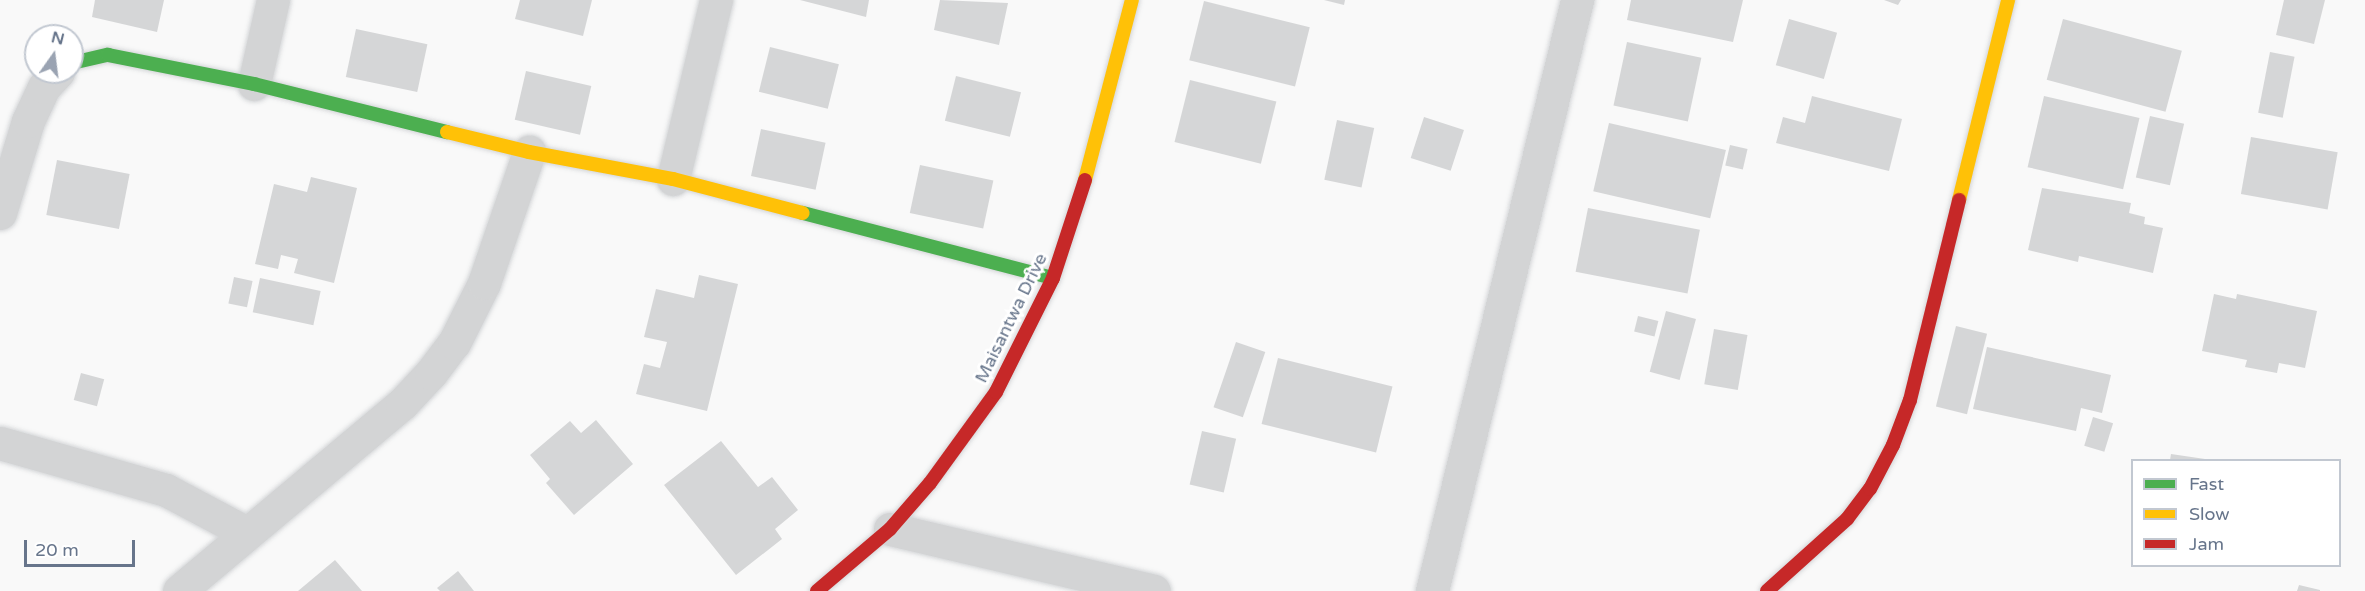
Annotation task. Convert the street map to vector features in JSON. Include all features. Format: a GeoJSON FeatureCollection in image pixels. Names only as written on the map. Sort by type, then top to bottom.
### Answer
{"type":"FeatureCollection","features":[{"type":"Feature","properties":{"kind":"street"},"geometry":{"type":"LineString","coordinates":[[254,84],[273,0]]}},
{"type":"Feature","properties":{"kind":"street"},"geometry":{"type":"LineString","coordinates":[[673,179],[716,0]]}},
{"type":"Feature","properties":{"kind":"street","name":"Maisantwa Drive"},"geometry":{"type":"LineString","coordinates":[[817,591],[890,529],[930,483],[996,392],[1053,279],[1078,207],[1132,0]]}},
{"type":"Feature","properties":{"kind":"street"},"geometry":{"type":"LineString","coordinates":[[1432,591],[1577,0]]}},
{"type":"Feature","properties":{"kind":"street"},"geometry":{"type":"LineString","coordinates":[[1767,591],[1847,519],[1870,489],[1893,445],[1910,400],[2008,0]]}},
{"type":"Feature","properties":{"kind":"street"},"geometry":{"type":"LineString","coordinates":[[84,58],[108,55],[254,84],[529,152],[673,179],[1053,279]]}},
{"type":"Feature","properties":{"kind":"street"},"geometry":{"type":"LineString","coordinates":[[0,213],[28,121],[47,84]]}},
{"type":"Feature","properties":{"kind":"street"},"geometry":{"type":"LineString","coordinates":[[179,591],[245,532],[402,404],[454,343],[484,283],[529,152]]}},
{"type":"Feature","properties":{"kind":"street"},"geometry":{"type":"LineString","coordinates":[[0,444],[166,490],[245,532]]}},
{"type":"Feature","properties":{"kind":"street"},"geometry":{"type":"LineString","coordinates":[[890,529],[1154,591]]}},
{"type":"Feature","properties":{"kind":"building"},"geometry":{"type":"Polygon","coordinates":[[[95,0],[164,0],[157,32],[92,17],[95,0]]]}},
{"type":"Feature","properties":{"kind":"building"},"geometry":{"type":"Polygon","coordinates":[[[520,0],[592,0],[583,36],[515,19],[520,0]]]}},
{"type":"Feature","properties":{"kind":"building"},"geometry":{"type":"Polygon","coordinates":[[[800,0],[869,0],[866,17],[800,0]]]}},
{"type":"Feature","properties":{"kind":"building"},"geometry":{"type":"Polygon","coordinates":[[[940,0],[1008,3],[999,45],[934,30],[940,0]]]}},
{"type":"Feature","properties":{"kind":"building"},"geometry":{"type":"Polygon","coordinates":[[[1324,0],[1345,0],[1344,5],[1324,0]]]}},
{"type":"Feature","properties":{"kind":"building"},"geometry":{"type":"Polygon","coordinates":[[[1631,0],[1743,0],[1733,42],[1627,20],[1631,0]]]}},
{"type":"Feature","properties":{"kind":"building"},"geometry":{"type":"Polygon","coordinates":[[[1884,0],[1901,0],[1898,5],[1884,0]]]}},
{"type":"Feature","properties":{"kind":"building"},"geometry":{"type":"Polygon","coordinates":[[[2284,0],[2325,0],[2314,44],[2276,35],[2284,0]]]}},
{"type":"Feature","properties":{"kind":"building"},"geometry":{"type":"Polygon","coordinates":[[[1204,1],[1310,27],[1295,87],[1189,60],[1204,1]]]}},
{"type":"Feature","properties":{"kind":"building"},"geometry":{"type":"Polygon","coordinates":[[[1789,19],[1837,33],[1824,79],[1776,65],[1789,19]]]}},
{"type":"Feature","properties":{"kind":"building"},"geometry":{"type":"Polygon","coordinates":[[[2063,19],[2182,51],[2166,112],[2047,80],[2063,19]]]}},
{"type":"Feature","properties":{"kind":"building"},"geometry":{"type":"Polygon","coordinates":[[[356,29],[427,44],[417,92],[346,77],[356,29]]]}},
{"type":"Feature","properties":{"kind":"building"},"geometry":{"type":"Polygon","coordinates":[[[1627,42],[1701,58],[1688,121],[1613,106],[1627,42]]]}},
{"type":"Feature","properties":{"kind":"building"},"geometry":{"type":"Polygon","coordinates":[[[770,47],[839,64],[828,109],[759,92],[770,47]]]}},
{"type":"Feature","properties":{"kind":"building"},"geometry":{"type":"Polygon","coordinates":[[[2270,52],[2295,57],[2283,118],[2258,113],[2270,52]]]}},
{"type":"Feature","properties":{"kind":"building"},"geometry":{"type":"Polygon","coordinates":[[[526,71],[591,86],[580,135],[515,120],[526,71]]]}},
{"type":"Feature","properties":{"kind":"building"},"geometry":{"type":"Polygon","coordinates":[[[956,76],[1021,92],[1010,137],[945,121],[956,76]]]}},
{"type":"Feature","properties":{"kind":"building"},"geometry":{"type":"Polygon","coordinates":[[[1190,80],[1276,102],[1261,164],[1175,142],[1190,80]]]}},
{"type":"Feature","properties":{"kind":"building"},"geometry":{"type":"Polygon","coordinates":[[[1812,96],[1902,119],[1889,171],[1776,143],[1783,117],[1805,123],[1812,96]]]}},
{"type":"Feature","properties":{"kind":"building"},"geometry":{"type":"Polygon","coordinates":[[[2044,96],[2139,118],[2123,189],[2028,167],[2044,96]]]}},
{"type":"Feature","properties":{"kind":"building"},"geometry":{"type":"Polygon","coordinates":[[[2150,116],[2184,124],[2170,185],[2136,177],[2150,116]]]}},
{"type":"Feature","properties":{"kind":"building"},"geometry":{"type":"Polygon","coordinates":[[[1424,117],[1464,130],[1451,171],[1411,158],[1424,117]]]}},
{"type":"Feature","properties":{"kind":"building"},"geometry":{"type":"Polygon","coordinates":[[[1337,120],[1374,128],[1361,188],[1324,180],[1337,120]]]}},
{"type":"Feature","properties":{"kind":"building"},"geometry":{"type":"Polygon","coordinates":[[[1609,123],[1726,150],[1710,218],[1593,191],[1609,123]]]}},
{"type":"Feature","properties":{"kind":"building"},"geometry":{"type":"Polygon","coordinates":[[[761,129],[826,143],[816,190],[751,176],[761,129]]]}},
{"type":"Feature","properties":{"kind":"building"},"geometry":{"type":"Polygon","coordinates":[[[2251,137],[2338,152],[2328,209],[2241,194],[2251,137]]]}},
{"type":"Feature","properties":{"kind":"building"},"geometry":{"type":"Polygon","coordinates":[[[1730,145],[1748,149],[1743,170],[1725,165],[1730,145]]]}},
{"type":"Feature","properties":{"kind":"building"},"geometry":{"type":"Polygon","coordinates":[[[57,160],[130,174],[119,229],[46,215],[57,160]]]}},
{"type":"Feature","properties":{"kind":"building"},"geometry":{"type":"Polygon","coordinates":[[[920,165],[993,181],[983,229],[910,213],[920,165]]]}},
{"type":"Feature","properties":{"kind":"building"},"geometry":{"type":"Polygon","coordinates":[[[311,177],[357,188],[334,283],[294,273],[298,259],[281,255],[278,269],[255,264],[274,184],[307,192],[311,177]]]}},
{"type":"Feature","properties":{"kind":"building"},"geometry":{"type":"Polygon","coordinates":[[[2042,188],[2131,203],[2129,213],[2145,217],[2144,224],[2163,228],[2153,273],[2079,256],[2078,262],[2028,250],[2042,188]]]}},
{"type":"Feature","properties":{"kind":"building"},"geometry":{"type":"Polygon","coordinates":[[[1588,208],[1700,230],[1688,294],[1576,272],[1588,208]]]}},
{"type":"Feature","properties":{"kind":"building"},"geometry":{"type":"Polygon","coordinates":[[[699,275],[738,284],[707,411],[636,394],[644,364],[660,368],[667,342],[644,337],[656,289],[694,298],[699,275]]]}},
{"type":"Feature","properties":{"kind":"building"},"geometry":{"type":"Polygon","coordinates":[[[234,277],[253,281],[247,307],[228,303],[234,277]]]}},
{"type":"Feature","properties":{"kind":"building"},"geometry":{"type":"Polygon","coordinates":[[[260,278],[321,291],[313,325],[253,312],[260,278]]]}},
{"type":"Feature","properties":{"kind":"building"},"geometry":{"type":"Polygon","coordinates":[[[2214,294],[2236,299],[2237,294],[2317,311],[2305,368],[2279,363],[2277,373],[2245,367],[2247,360],[2202,351],[2214,294]]]}},
{"type":"Feature","properties":{"kind":"building"},"geometry":{"type":"Polygon","coordinates":[[[1666,311],[1696,319],[1680,380],[1650,372],[1666,311]]]}},
{"type":"Feature","properties":{"kind":"building"},"geometry":{"type":"Polygon","coordinates":[[[1638,316],[1658,321],[1655,337],[1634,332],[1638,316]]]}},
{"type":"Feature","properties":{"kind":"building"},"geometry":{"type":"Polygon","coordinates":[[[1956,326],[1987,334],[1967,414],[1936,407],[1956,326]]]}},
{"type":"Feature","properties":{"kind":"building"},"geometry":{"type":"Polygon","coordinates":[[[1714,329],[1747,335],[1738,390],[1704,384],[1714,329]]]}},
{"type":"Feature","properties":{"kind":"building"},"geometry":{"type":"Polygon","coordinates":[[[1236,342],[1265,352],[1243,417],[1214,407],[1236,342]]]}},
{"type":"Feature","properties":{"kind":"building"},"geometry":{"type":"Polygon","coordinates":[[[1987,347],[2111,375],[2102,413],[2081,408],[2076,431],[1973,409],[1987,347]]]}},
{"type":"Feature","properties":{"kind":"building"},"geometry":{"type":"Polygon","coordinates":[[[1278,358],[1392,387],[1376,453],[1262,424],[1278,358]]]}},
{"type":"Feature","properties":{"kind":"building"},"geometry":{"type":"Polygon","coordinates":[[[81,373],[104,379],[97,406],[74,400],[81,373]]]}},
{"type":"Feature","properties":{"kind":"building"},"geometry":{"type":"Polygon","coordinates":[[[2093,417],[2113,423],[2104,452],[2084,446],[2093,417]]]}},
{"type":"Feature","properties":{"kind":"building"},"geometry":{"type":"Polygon","coordinates":[[[596,420],[633,464],[574,515],[546,483],[550,479],[530,455],[570,421],[581,433],[596,420]]]}},
{"type":"Feature","properties":{"kind":"building"},"geometry":{"type":"Polygon","coordinates":[[[1202,431],[1236,439],[1224,492],[1190,485],[1202,431]]]}},
{"type":"Feature","properties":{"kind":"building"},"geometry":{"type":"Polygon","coordinates":[[[721,441],[758,487],[772,477],[798,510],[775,529],[782,539],[736,575],[664,485],[721,441]]]}},
{"type":"Feature","properties":{"kind":"building"},"geometry":{"type":"Polygon","coordinates":[[[2171,454],[2205,459],[2170,459],[2171,454]]]}},
{"type":"Feature","properties":{"kind":"building"},"geometry":{"type":"Polygon","coordinates":[[[335,560],[362,591],[298,591],[335,560]]]}},
{"type":"Feature","properties":{"kind":"building"},"geometry":{"type":"Polygon","coordinates":[[[458,571],[474,591],[440,591],[437,588],[458,571]]]}},
{"type":"Feature","properties":{"kind":"building"},"geometry":{"type":"Polygon","coordinates":[[[2299,585],[2320,590],[2320,591],[2297,591],[2299,585]]]}},
{"type":"Feature","properties":{"kind":"traffic: fast"},"geometry":{"type":"LineString","coordinates":[[84,60],[108,55],[254,84],[447,132]]}},
{"type":"Feature","properties":{"kind":"traffic: fast"},"geometry":{"type":"LineString","coordinates":[[803,213],[1053,278]]}},
{"type":"Feature","properties":{"kind":"traffic: slow"},"geometry":{"type":"LineString","coordinates":[[1085,180],[1132,0]]}},
{"type":"Feature","properties":{"kind":"traffic: slow"},"geometry":{"type":"LineString","coordinates":[[1959,200],[2008,0]]}},
{"type":"Feature","properties":{"kind":"traffic: slow"},"geometry":{"type":"LineString","coordinates":[[447,132],[529,152],[673,179],[803,213]]}},
{"type":"Feature","properties":{"kind":"traffic: jam"},"geometry":{"type":"LineString","coordinates":[[817,591],[890,529],[930,483],[996,392],[1053,278],[1085,180]]}},
{"type":"Feature","properties":{"kind":"traffic: jam"},"geometry":{"type":"LineString","coordinates":[[1767,591],[1847,519],[1870,489],[1893,445],[1910,400],[1959,200]]}}]}
